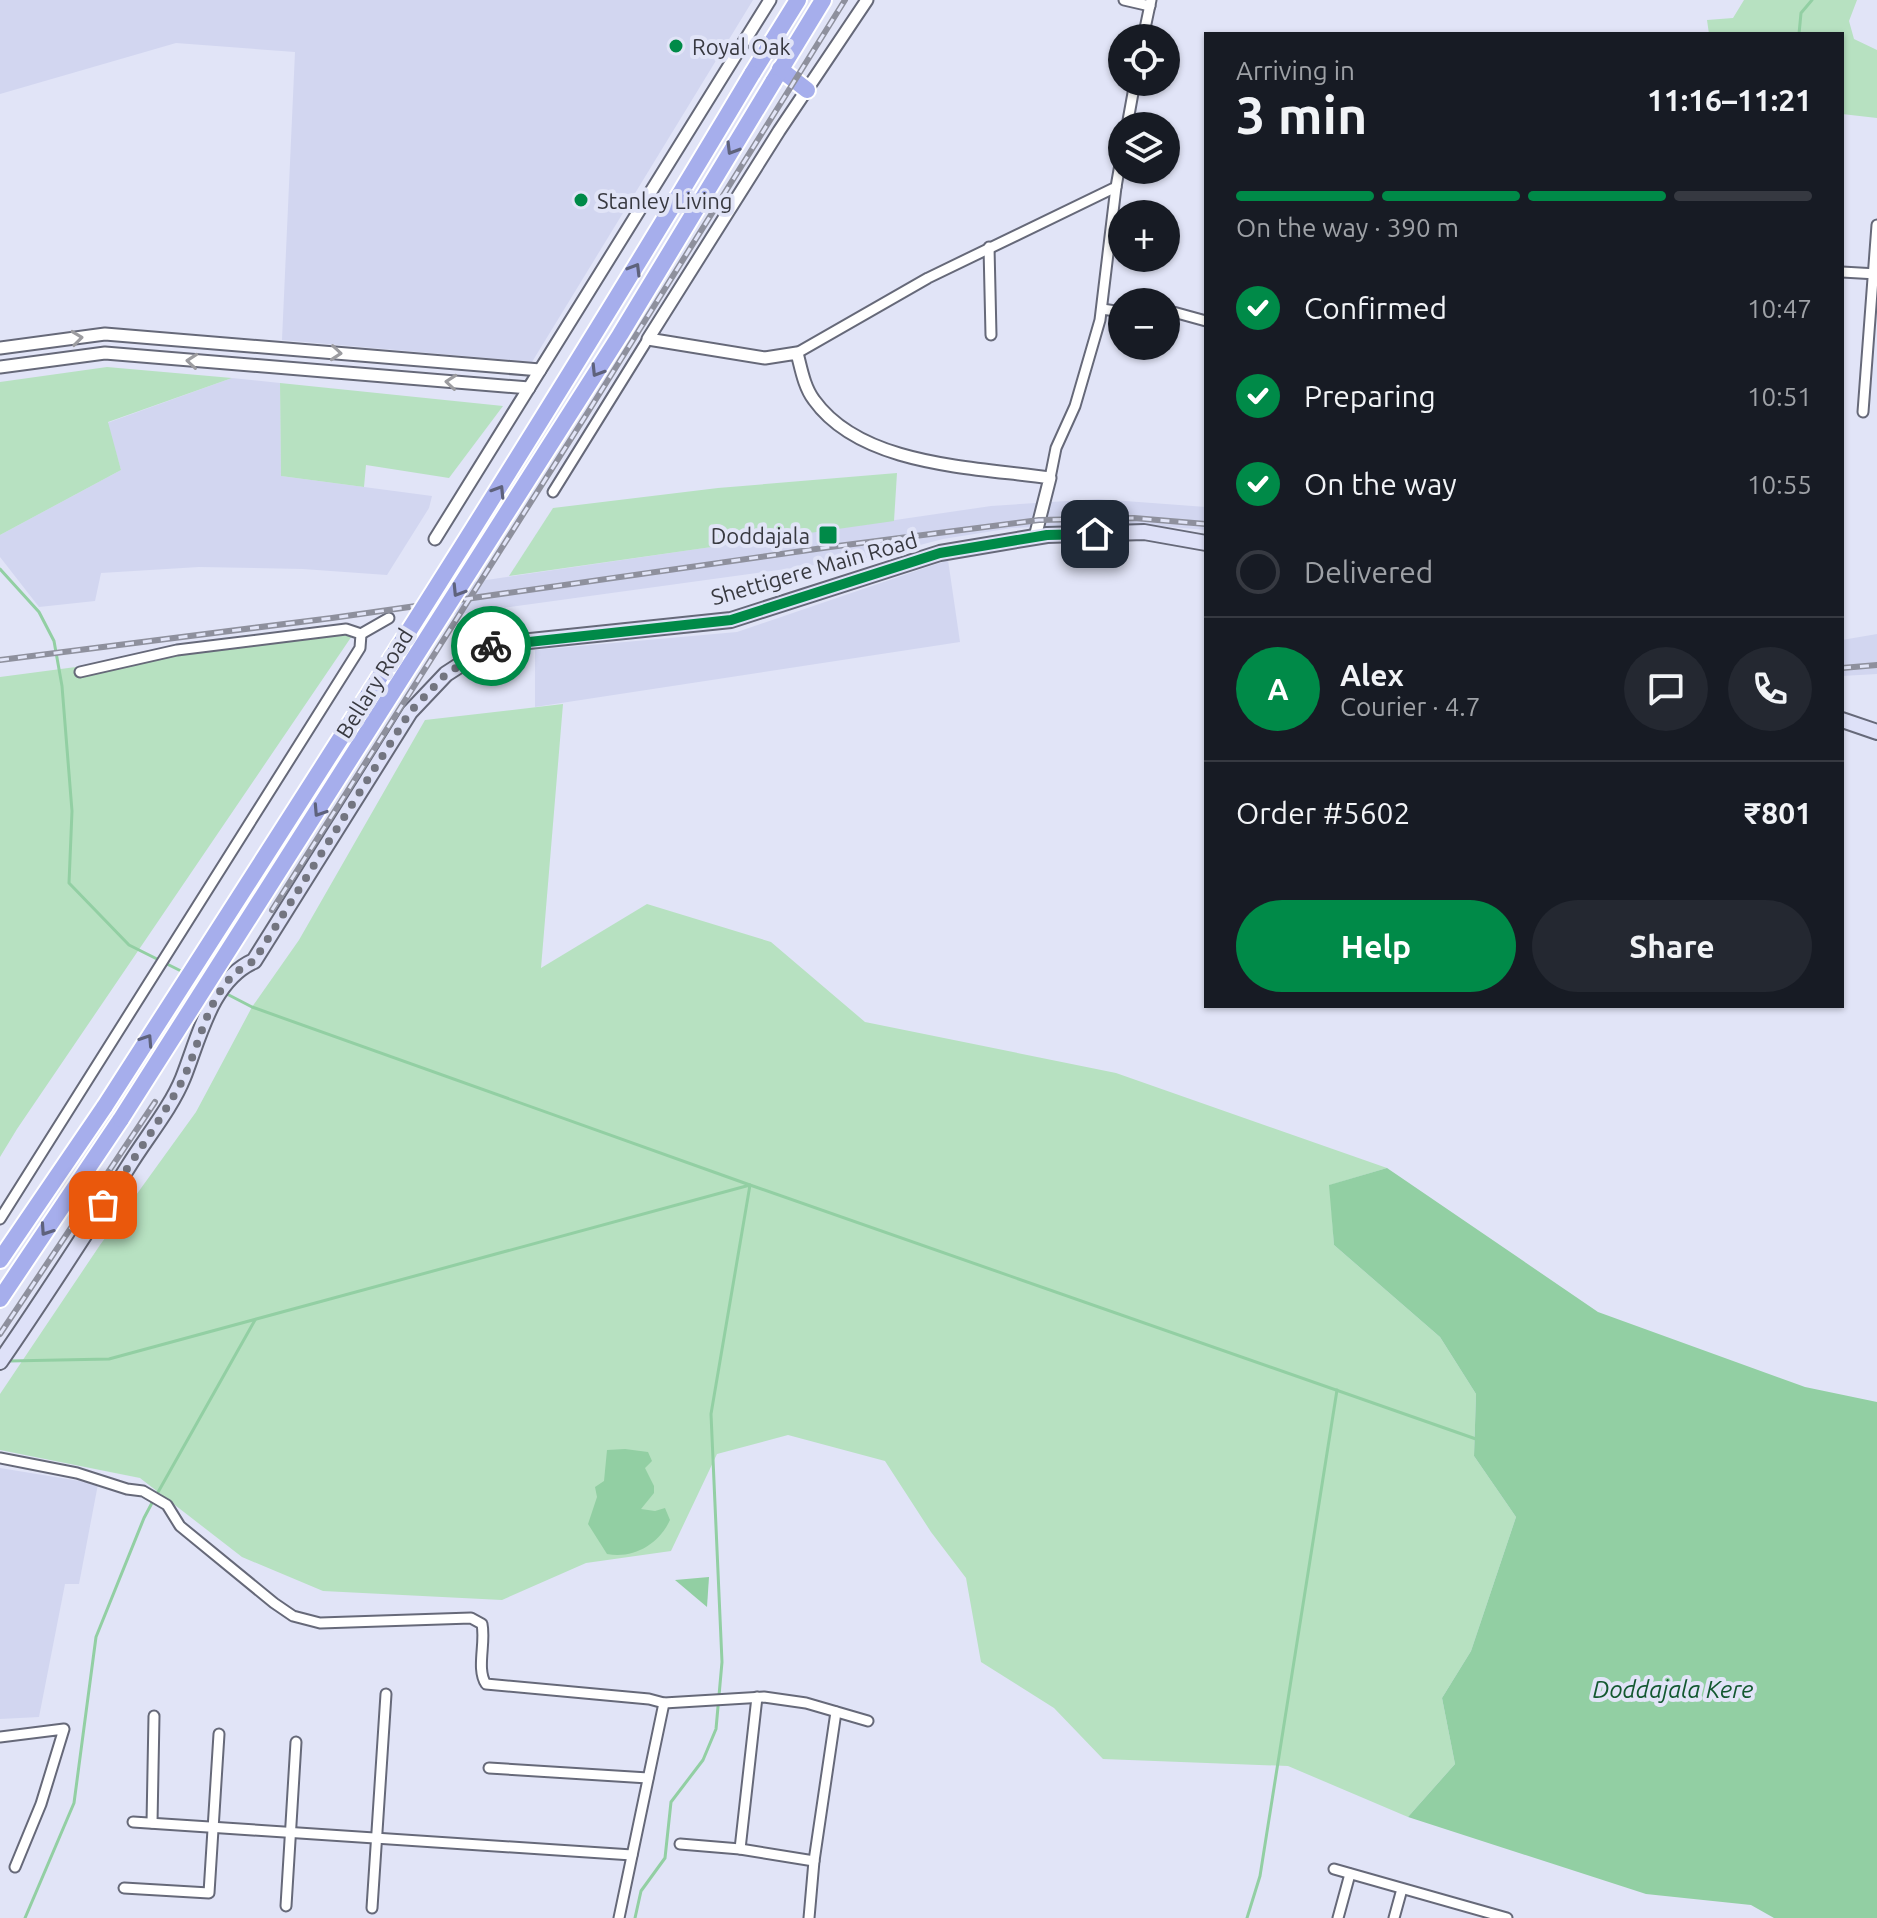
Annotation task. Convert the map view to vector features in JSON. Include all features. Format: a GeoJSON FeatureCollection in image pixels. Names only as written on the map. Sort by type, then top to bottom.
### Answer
{"type":"FeatureCollection","features":[{"type":"Feature","properties":{"kind":"highway","name":"Bellary Road"},"geometry":{"type":"LineString","coordinates":[[0,1260],[105,1106],[495,497],[798,0]]}},
{"type":"Feature","properties":{"kind":"highway","name":"Bellary Road"},"geometry":{"type":"LineString","coordinates":[[0,1299],[121,1119],[612,347],[823,0]]}},
{"type":"Feature","properties":{"kind":"highway"},"geometry":{"type":"LineString","coordinates":[[776,76],[807,90]]}},
{"type":"Feature","properties":{"kind":"main road","name":"Shettigere Main Road"},"geometry":{"type":"LineString","coordinates":[[2,1360],[181,1082],[206,1017],[224,986],[242,967],[254,961],[410,712],[446,674],[491,645],[731,620],[940,553],[1035,537],[1144,532],[1204,543]]}},
{"type":"Feature","properties":{"kind":"main road"},"geometry":{"type":"LineString","coordinates":[[1844,721],[1877,732]]}},
{"type":"Feature","properties":{"kind":"street"},"geometry":{"type":"LineString","coordinates":[[435,539],[770,0]]}},
{"type":"Feature","properties":{"kind":"street"},"geometry":{"type":"LineString","coordinates":[[553,492],[779,131],[867,0]]}},
{"type":"Feature","properties":{"kind":"street"},"geometry":{"type":"LineString","coordinates":[[1124,0],[1150,3],[1146,24]]}},
{"type":"Feature","properties":{"kind":"street"},"geometry":{"type":"LineString","coordinates":[[1035,537],[1056,448],[1075,406],[1102,309],[1117,184]]}},
{"type":"Feature","properties":{"kind":"street"},"geometry":{"type":"LineString","coordinates":[[648,339],[765,358],[797,353],[928,278],[1116,187]]}},
{"type":"Feature","properties":{"kind":"street"},"geometry":{"type":"LineString","coordinates":[[1863,412],[1877,225]]}},
{"type":"Feature","properties":{"kind":"street"},"geometry":{"type":"LineString","coordinates":[[989,247],[991,335]]}},
{"type":"Feature","properties":{"kind":"street"},"geometry":{"type":"LineString","coordinates":[[1844,272],[1875,274]]}},
{"type":"Feature","properties":{"kind":"street"},"geometry":{"type":"LineString","coordinates":[[1102,309],[1108,310]]}},
{"type":"Feature","properties":{"kind":"street"},"geometry":{"type":"LineString","coordinates":[[1180,314],[1204,320]]}},
{"type":"Feature","properties":{"kind":"street"},"geometry":{"type":"LineString","coordinates":[[0,348],[105,334],[540,370]]}},
{"type":"Feature","properties":{"kind":"street"},"geometry":{"type":"LineString","coordinates":[[0,367],[105,353],[529,388]]}},
{"type":"Feature","properties":{"kind":"street"},"geometry":{"type":"LineString","coordinates":[[797,353],[814,399],[856,436],[878,447],[919,459],[1050,478]]}},
{"type":"Feature","properties":{"kind":"street"},"geometry":{"type":"LineString","coordinates":[[80,672],[177,650],[346,629],[361,634],[389,618]]}},
{"type":"Feature","properties":{"kind":"street"},"geometry":{"type":"LineString","coordinates":[[0,1219],[360,648],[361,634]]}},
{"type":"Feature","properties":{"kind":"street"},"geometry":{"type":"LineString","coordinates":[[0,1458],[77,1473],[143,1491],[167,1505],[180,1526],[293,1616],[320,1623],[471,1618],[482,1624],[482,1678],[486,1684],[664,1703],[757,1697],[806,1703],[868,1721]]}},
{"type":"Feature","properties":{"kind":"street"},"geometry":{"type":"LineString","coordinates":[[372,1908],[386,1694]]}},
{"type":"Feature","properties":{"kind":"street"},"geometry":{"type":"LineString","coordinates":[[740,1849],[757,1697]]}},
{"type":"Feature","properties":{"kind":"street"},"geometry":{"type":"LineString","coordinates":[[619,1918],[664,1703]]}},
{"type":"Feature","properties":{"kind":"street"},"geometry":{"type":"LineString","coordinates":[[809,1918],[814,1861],[836,1712]]}},
{"type":"Feature","properties":{"kind":"street"},"geometry":{"type":"LineString","coordinates":[[152,1823],[154,1716]]}},
{"type":"Feature","properties":{"kind":"street"},"geometry":{"type":"LineString","coordinates":[[0,1737],[64,1729],[41,1804],[15,1867]]}},
{"type":"Feature","properties":{"kind":"street"},"geometry":{"type":"LineString","coordinates":[[124,1888],[209,1893],[219,1734]]}},
{"type":"Feature","properties":{"kind":"street"},"geometry":{"type":"LineString","coordinates":[[286,1906],[296,1742]]}},
{"type":"Feature","properties":{"kind":"street"},"geometry":{"type":"LineString","coordinates":[[489,1768],[648,1778]]}},
{"type":"Feature","properties":{"kind":"street"},"geometry":{"type":"LineString","coordinates":[[133,1822],[632,1855]]}},
{"type":"Feature","properties":{"kind":"street"},"geometry":{"type":"LineString","coordinates":[[680,1844],[740,1849],[814,1861]]}},
{"type":"Feature","properties":{"kind":"street"},"geometry":{"type":"LineString","coordinates":[[1334,1869],[1474,1914],[1507,1918]]}},
{"type":"Feature","properties":{"kind":"street"},"geometry":{"type":"LineString","coordinates":[[1338,1918],[1350,1874]]}},
{"type":"Feature","properties":{"kind":"street"},"geometry":{"type":"LineString","coordinates":[[1394,1918],[1402,1889]]}},
{"type":"Feature","properties":{"kind":"shaded area"},"geometry":{"type":"Polygon","coordinates":[[[0,0],[753,0],[532,362],[282,340],[295,52],[176,43],[0,94],[0,0]]]}},
{"type":"Feature","properties":{"kind":"shaded area"},"geometry":{"type":"Polygon","coordinates":[[[1744,0],[1857,0],[1849,21],[1854,39],[1877,50],[1877,118],[1844,114],[1844,32],[1709,32],[1707,20],[1733,18],[1744,0]]]}},
{"type":"Feature","properties":{"kind":"shaded area"},"geometry":{"type":"Polygon","coordinates":[[[107,367],[232,378],[108,422],[121,470],[0,535],[0,382],[107,367]]]}},
{"type":"Feature","properties":{"kind":"shaded area"},"geometry":{"type":"Polygon","coordinates":[[[232,378],[280,383],[281,476],[432,496],[429,508],[387,575],[303,569],[199,567],[101,573],[95,601],[39,607],[0,557],[0,535],[121,470],[107,423],[232,378]]]}},
{"type":"Feature","properties":{"kind":"shaded area"},"geometry":{"type":"Polygon","coordinates":[[[280,383],[503,406],[449,478],[366,465],[364,487],[281,476],[280,383]]]}},
{"type":"Feature","properties":{"kind":"shaded area"},"geometry":{"type":"Polygon","coordinates":[[[897,473],[894,521],[509,576],[553,508],[718,488],[897,473]]]}},
{"type":"Feature","properties":{"kind":"shaded area"},"geometry":{"type":"Polygon","coordinates":[[[1098,499],[1204,507],[1204,530],[1122,523],[1012,528],[943,539],[874,557],[451,615],[473,582],[991,506],[1098,499]]]}},
{"type":"Feature","properties":{"kind":"shaded area"},"geometry":{"type":"Polygon","coordinates":[[[948,560],[960,642],[535,707],[535,650],[737,632],[948,560]]]}},
{"type":"Feature","properties":{"kind":"shaded area"},"geometry":{"type":"Polygon","coordinates":[[[356,630],[17,1129],[0,1157],[0,677],[356,630]]]}},
{"type":"Feature","properties":{"kind":"shaded area"},"geometry":{"type":"Polygon","coordinates":[[[1877,634],[1877,674],[1844,676],[1844,640],[1877,634]]]}},
{"type":"Feature","properties":{"kind":"shaded area"},"geometry":{"type":"Polygon","coordinates":[[[563,704],[541,968],[647,904],[771,942],[865,1022],[1116,1073],[1387,1168],[1330,1185],[1334,1245],[1440,1337],[1476,1394],[1474,1456],[1516,1517],[1471,1651],[1442,1698],[1455,1764],[1408,1817],[1288,1766],[1103,1759],[1054,1708],[981,1662],[966,1578],[931,1532],[885,1461],[788,1435],[717,1454],[671,1551],[586,1563],[502,1600],[323,1591],[242,1557],[140,1478],[0,1450],[0,1394],[100,1245],[196,1112],[252,1007],[299,940],[425,720],[563,704]]]}},
{"type":"Feature","properties":{"kind":"shaded area"},"geometry":{"type":"Polygon","coordinates":[[[0,1468],[98,1484],[79,1584],[65,1584],[39,1717],[0,1719],[0,1468]]]}},
{"type":"Feature","properties":{"kind":"water","name":"Doddajala Kere"},"geometry":{"type":"Polygon","coordinates":[[[1387,1168],[1598,1312],[1805,1387],[1877,1402],[1877,1918],[1774,1918],[1751,1905],[1646,1894],[1408,1817],[1455,1764],[1442,1698],[1471,1651],[1516,1517],[1474,1456],[1476,1394],[1440,1337],[1334,1245],[1329,1185],[1387,1168]]]}},
{"type":"Feature","properties":{"kind":"water"},"geometry":{"type":"Polygon","coordinates":[[[607,1450],[648,1452],[652,1461],[645,1468],[654,1493],[641,1509],[655,1511],[665,1508],[670,1520],[659,1536],[644,1548],[627,1554],[607,1554],[588,1524],[597,1497],[595,1487],[604,1481],[607,1450]]]}},
{"type":"Feature","properties":{"kind":"water"},"geometry":{"type":"Polygon","coordinates":[[[709,1577],[707,1607],[675,1580],[709,1577]]]}},
{"type":"Feature","properties":{"kind":"waterway"},"geometry":{"type":"LineString","coordinates":[[1799,32],[1801,13],[1812,0]]}},
{"type":"Feature","properties":{"kind":"waterway"},"geometry":{"type":"LineString","coordinates":[[0,569],[39,612],[54,641],[62,686],[72,811],[69,883],[129,945],[183,972]]}},
{"type":"Feature","properties":{"kind":"waterway"},"geometry":{"type":"LineString","coordinates":[[225,993],[252,1007],[750,1185],[1476,1439]]}},
{"type":"Feature","properties":{"kind":"waterway"},"geometry":{"type":"LineString","coordinates":[[9,1361],[109,1359],[750,1185],[711,1414],[722,1662],[716,1729],[703,1760],[671,1802],[665,1858],[641,1891],[635,1918]]}},
{"type":"Feature","properties":{"kind":"waterway"},"geometry":{"type":"LineString","coordinates":[[157,1494],[255,1320]]}},
{"type":"Feature","properties":{"kind":"waterway"},"geometry":{"type":"LineString","coordinates":[[1247,1918],[1260,1876],[1337,1390]]}},
{"type":"Feature","properties":{"kind":"waterway"},"geometry":{"type":"LineString","coordinates":[[25,1918],[74,1803],[96,1637],[153,1501]]}},
{"type":"Feature","properties":{"kind":"railway"},"geometry":{"type":"LineString","coordinates":[[272,910],[845,0]]}},
{"type":"Feature","properties":{"kind":"railway"},"geometry":{"type":"LineString","coordinates":[[0,660],[332,618],[1039,520],[1134,518],[1204,524]]}},
{"type":"Feature","properties":{"kind":"railway"},"geometry":{"type":"LineString","coordinates":[[1844,668],[1877,665]]}},
{"type":"Feature","properties":{"kind":"railway"},"geometry":{"type":"LineString","coordinates":[[0,1334],[155,1102]]}},
{"type":"Feature","properties":{"kind":"way so far"},"geometry":{"type":"LineString","coordinates":[[103,1205],[181,1082],[206,1017],[224,986],[242,967],[254,961],[410,712],[446,674],[491,646]]}},
{"type":"Feature","properties":{"kind":"place","name":"Royal Oak"},"geometry":{"type":"Point","coordinates":[676,46]}},
{"type":"Feature","properties":{"kind":"place","name":"Stanley Living"},"geometry":{"type":"Point","coordinates":[581,200]}},
{"type":"Feature","properties":{"kind":"place","name":"Doddajala"},"geometry":{"type":"Point","coordinates":[828,535]}},
{"type":"Feature","properties":{"kind":"route"},"geometry":{"type":"LineString","coordinates":[[491,646],[731,620],[940,553],[1047,535],[1095,534]]}}]}
